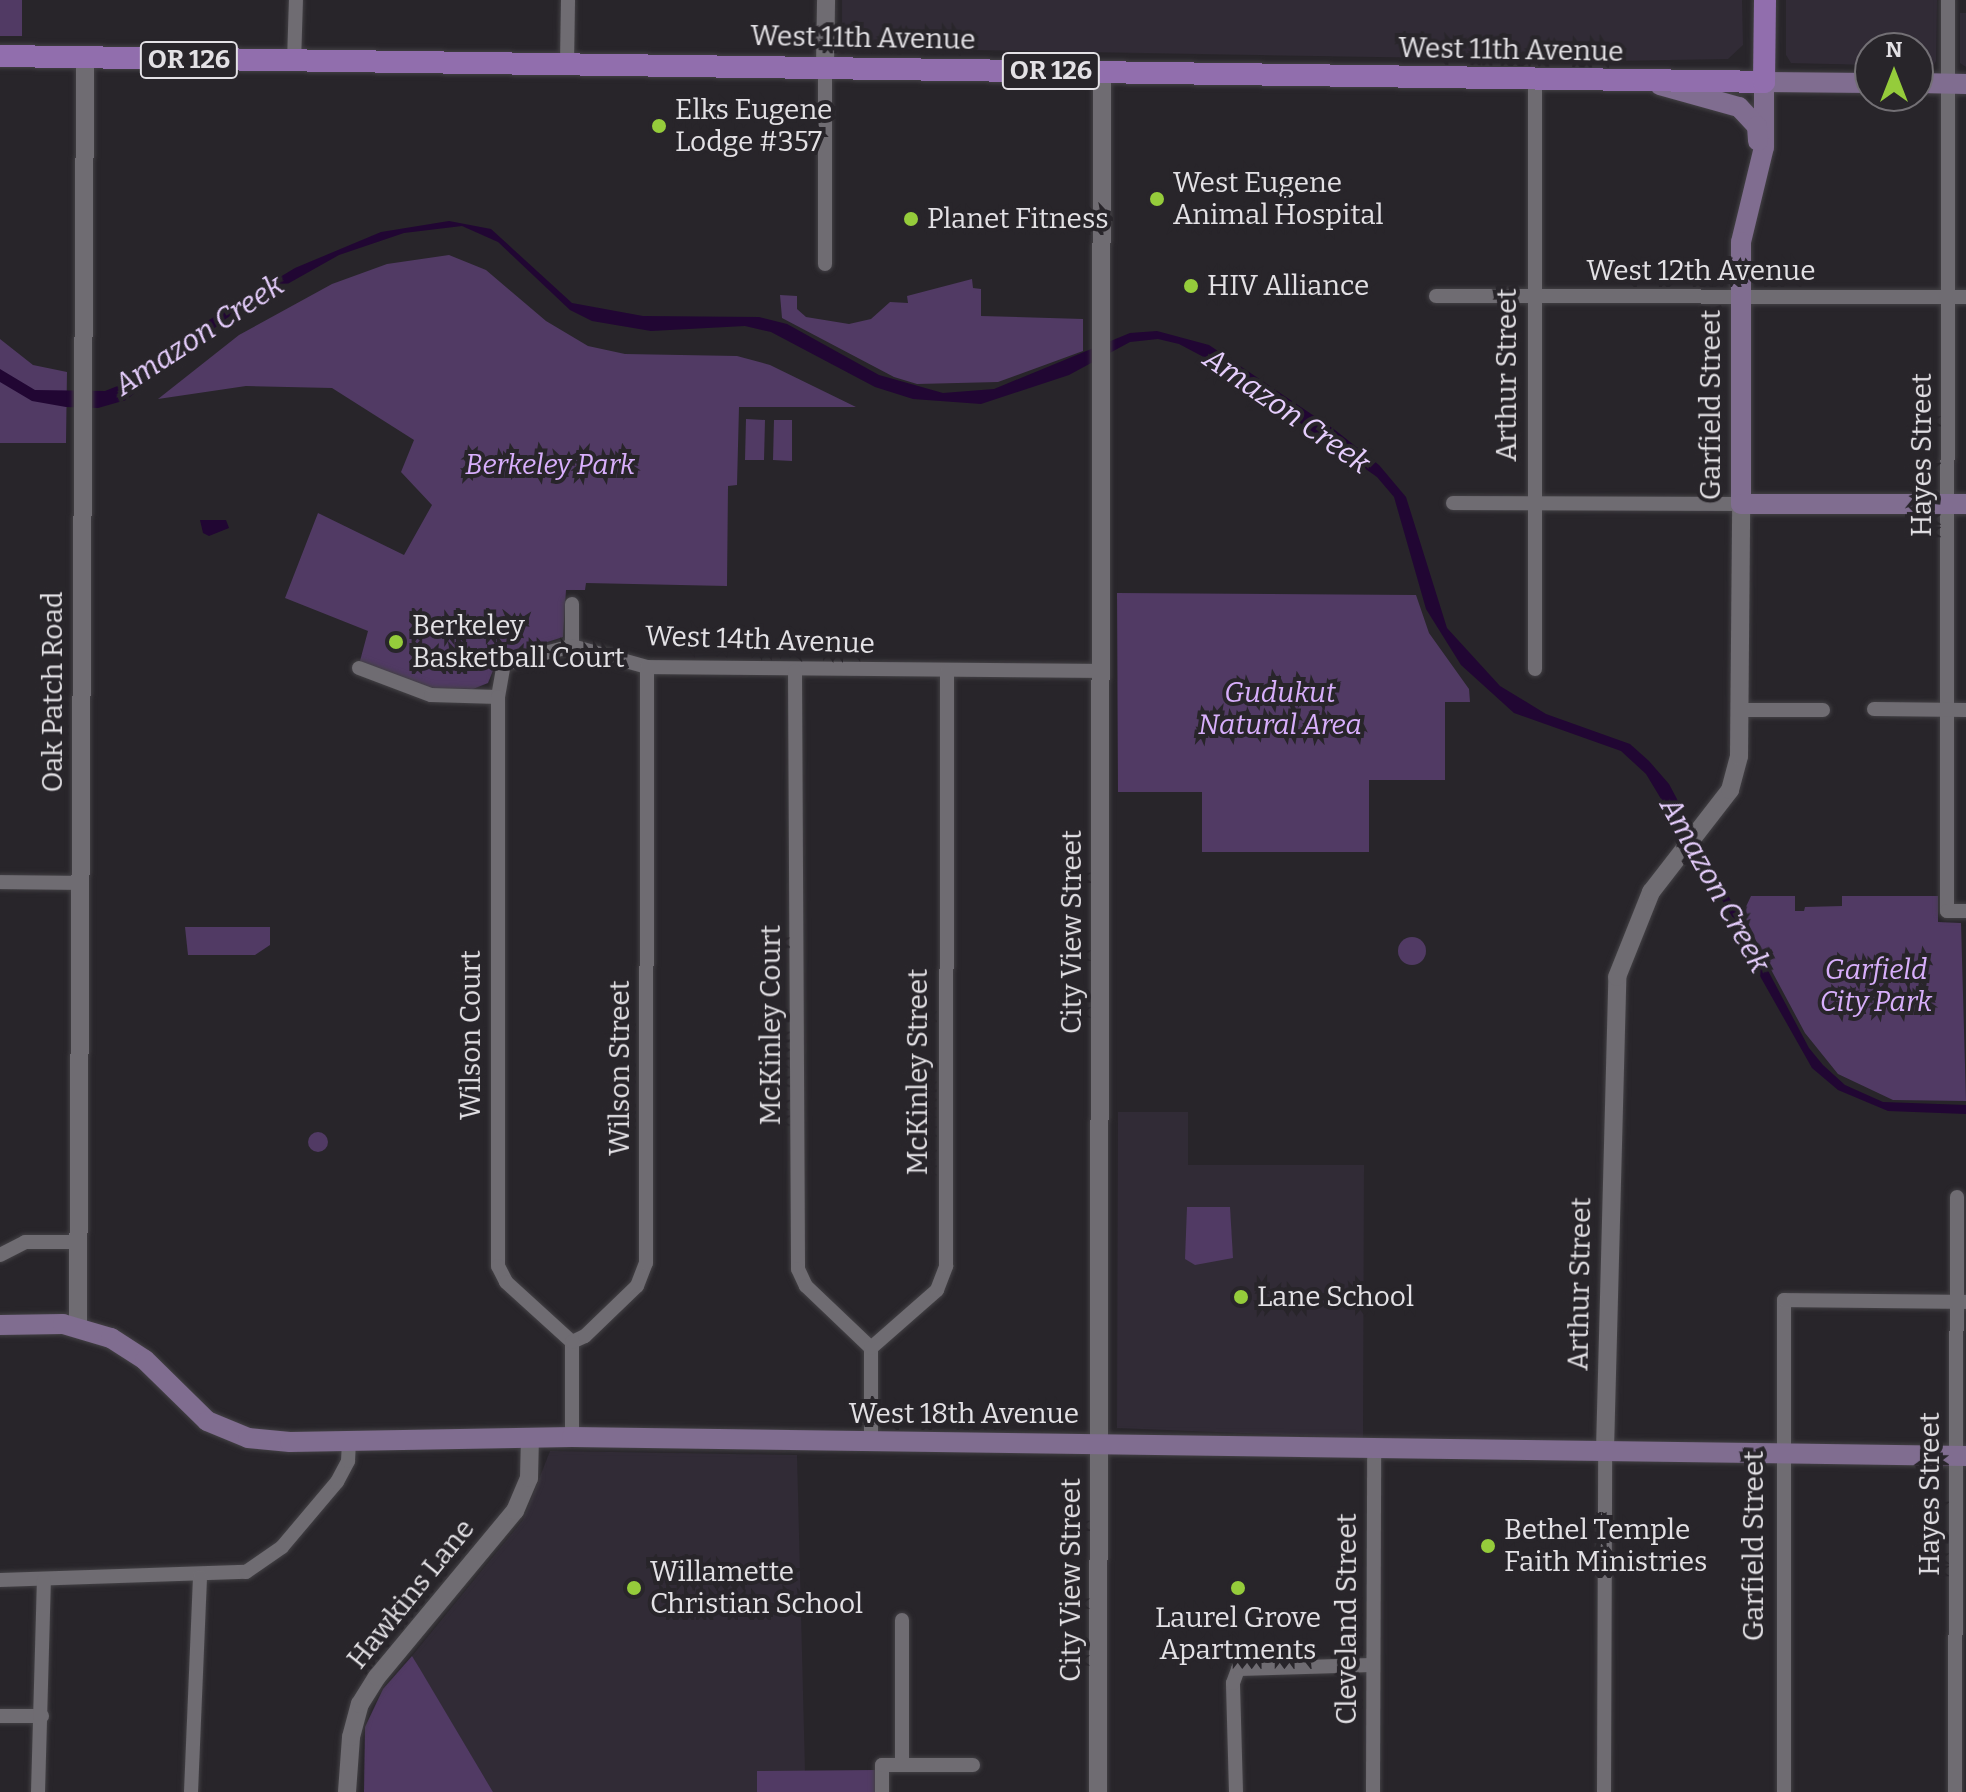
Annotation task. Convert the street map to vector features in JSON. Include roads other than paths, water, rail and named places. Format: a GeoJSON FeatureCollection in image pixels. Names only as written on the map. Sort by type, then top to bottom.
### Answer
{"type":"FeatureCollection","features":[{"type":"Feature","properties":{"kind":"main road","name":"Garfield Street"},"geometry":{"type":"LineString","coordinates":[[1741,504],[1743,225],[1759,172],[1765,0]]}},
{"type":"Feature","properties":{"kind":"main road","name":"West 11th Avenue"},"geometry":{"type":"LineString","coordinates":[[0,56],[825,67],[1653,83],[1854,83]]}},
{"type":"Feature","properties":{"kind":"main road"},"geometry":{"type":"LineString","coordinates":[[1653,83],[1749,112],[1757,126],[1759,172]]}},
{"type":"Feature","properties":{"kind":"main road"},"geometry":{"type":"LineString","coordinates":[[1934,83],[1957,84]]}},
{"type":"Feature","properties":{"kind":"main road"},"geometry":{"type":"LineString","coordinates":[[1741,504],[1957,504]]}},
{"type":"Feature","properties":{"kind":"main road","name":"West 18th Avenue"},"geometry":{"type":"LineString","coordinates":[[0,1325],[78,1326],[127,1347],[192,1409],[225,1430],[269,1441],[572,1437],[1961,1456]]}},
{"type":"Feature","properties":{"kind":"street"},"geometry":{"type":"LineString","coordinates":[[294,62],[296,0]]}},
{"type":"Feature","properties":{"kind":"street"},"geometry":{"type":"LineString","coordinates":[[567,64],[568,0]]}},
{"type":"Feature","properties":{"kind":"street"},"geometry":{"type":"LineString","coordinates":[[825,264],[826,0]]}},
{"type":"Feature","properties":{"kind":"street","name":"Hayes Street"},"geometry":{"type":"LineString","coordinates":[[1948,0],[1957,84],[1948,297],[1957,504],[1947,710],[1947,911],[1966,911]]}},
{"type":"Feature","properties":{"kind":"street","name":"Oak Patch Road"},"geometry":{"type":"LineString","coordinates":[[78,1326],[85,58]]}},
{"type":"Feature","properties":{"kind":"street","name":"City View Street"},"geometry":{"type":"LineString","coordinates":[[1098,1792],[1102,72]]}},
{"type":"Feature","properties":{"kind":"street","name":"Arthur Street"},"geometry":{"type":"LineString","coordinates":[[1535,81],[1535,669]]}},
{"type":"Feature","properties":{"kind":"street","name":"West 12th Avenue"},"geometry":{"type":"LineString","coordinates":[[1436,296],[1966,297]]}},
{"type":"Feature","properties":{"kind":"street"},"geometry":{"type":"LineString","coordinates":[[1453,503],[1741,504]]}},
{"type":"Feature","properties":{"kind":"street","name":"Garfield Street"},"geometry":{"type":"LineString","coordinates":[[1718,808],[1730,790],[1739,756],[1741,504]]}},
{"type":"Feature","properties":{"kind":"street"},"geometry":{"type":"LineString","coordinates":[[359,668],[431,695],[498,697],[504,664],[572,646],[572,604]]}},
{"type":"Feature","properties":{"kind":"street","name":"West 14th Avenue"},"geometry":{"type":"LineString","coordinates":[[572,646],[647,667],[795,671],[1100,671]]}},
{"type":"Feature","properties":{"kind":"street","name":"Wilson Street"},"geometry":{"type":"LineString","coordinates":[[572,1342],[585,1336],[637,1286],[646,1263],[647,667]]}},
{"type":"Feature","properties":{"kind":"street","name":"McKinley Court"},"geometry":{"type":"LineString","coordinates":[[795,671],[798,1269],[806,1286],[871,1348]]}},
{"type":"Feature","properties":{"kind":"street","name":"McKinley Street"},"geometry":{"type":"LineString","coordinates":[[871,1348],[937,1290],[946,1266],[947,671]]}},
{"type":"Feature","properties":{"kind":"street","name":"Wilson Court"},"geometry":{"type":"LineString","coordinates":[[498,697],[497,1260],[506,1282],[572,1342]]}},
{"type":"Feature","properties":{"kind":"street"},"geometry":{"type":"LineString","coordinates":[[1874,709],[1966,710]]}},
{"type":"Feature","properties":{"kind":"street"},"geometry":{"type":"LineString","coordinates":[[1739,710],[1823,710]]}},
{"type":"Feature","properties":{"kind":"street","name":"Arthur Street"},"geometry":{"type":"LineString","coordinates":[[1604,1792],[1605,1450],[1617,977],[1629,938],[1663,876],[1718,808]]}},
{"type":"Feature","properties":{"kind":"street"},"geometry":{"type":"LineString","coordinates":[[0,882],[80,883]]}},
{"type":"Feature","properties":{"kind":"street","name":"Hayes Street"},"geometry":{"type":"LineString","coordinates":[[1955,1792],[1962,1302],[1957,1197]]}},
{"type":"Feature","properties":{"kind":"street"},"geometry":{"type":"LineString","coordinates":[[0,1255],[25,1242],[79,1242]]}},
{"type":"Feature","properties":{"kind":"street","name":"Garfield Street"},"geometry":{"type":"LineString","coordinates":[[1784,1792],[1784,1300],[1962,1302]]}},
{"type":"Feature","properties":{"kind":"street"},"geometry":{"type":"LineString","coordinates":[[572,1342],[572,1437]]}},
{"type":"Feature","properties":{"kind":"street"},"geometry":{"type":"LineString","coordinates":[[871,1348],[871,1441]]}},
{"type":"Feature","properties":{"kind":"street","name":"Hawkins Lane"},"geometry":{"type":"LineString","coordinates":[[347,1792],[351,1737],[360,1704],[377,1677],[515,1511],[529,1478],[530,1438]]}},
{"type":"Feature","properties":{"kind":"street"},"geometry":{"type":"LineString","coordinates":[[0,1580],[200,1577],[246,1572],[282,1547],[337,1482],[348,1461],[349,1442]]}},
{"type":"Feature","properties":{"kind":"street","name":"Cleveland Street"},"geometry":{"type":"LineString","coordinates":[[1373,1792],[1374,1447]]}},
{"type":"Feature","properties":{"kind":"street"},"geometry":{"type":"LineString","coordinates":[[191,1792],[200,1577]]}},
{"type":"Feature","properties":{"kind":"street"},"geometry":{"type":"LineString","coordinates":[[38,1792],[44,1580]]}},
{"type":"Feature","properties":{"kind":"street"},"geometry":{"type":"LineString","coordinates":[[902,1620],[902,1765]]}},
{"type":"Feature","properties":{"kind":"street"},"geometry":{"type":"LineString","coordinates":[[1236,1792],[1233,1680],[1238,1669],[1251,1665],[1373,1665]]}},
{"type":"Feature","properties":{"kind":"street"},"geometry":{"type":"LineString","coordinates":[[0,1716],[42,1716]]}},
{"type":"Feature","properties":{"kind":"street"},"geometry":{"type":"LineString","coordinates":[[882,1792],[882,1765],[973,1765]]}},
{"type":"Feature","properties":{"kind":"water","name":"Amazon Creek"},"geometry":{"type":"Polygon","coordinates":[[[449,221],[491,229],[572,303],[643,316],[759,317],[787,324],[879,375],[943,393],[994,389],[1130,333],[1157,331],[1209,345],[1335,430],[1379,465],[1406,497],[1447,628],[1500,686],[1546,714],[1630,744],[1669,784],[1809,1048],[1823,1065],[1845,1085],[1883,1102],[1966,1105],[1966,1114],[1888,1111],[1838,1090],[1812,1068],[1756,969],[1739,928],[1646,774],[1621,751],[1514,713],[1461,665],[1426,609],[1394,497],[1377,477],[1215,363],[1179,344],[1158,339],[1130,342],[1069,375],[981,404],[913,399],[875,387],[771,332],[745,326],[651,331],[592,321],[570,310],[498,242],[462,226],[404,233],[339,255],[227,318],[126,400],[98,408],[66,407],[32,401],[0,382],[0,369],[35,390],[105,391],[130,381],[176,340],[295,268],[381,232],[449,221]]]}},
{"type":"Feature","properties":{"kind":"water"},"geometry":{"type":"Polygon","coordinates":[[[200,520],[226,520],[229,528],[209,536],[203,533],[200,520]]]}},
{"type":"Feature","properties":{"kind":"place","name":"Elks Eugene Lodge #357"},"geometry":{"type":"Point","coordinates":[659,126]}},
{"type":"Feature","properties":{"kind":"place","name":"West Eugene Animal Hospital"},"geometry":{"type":"Point","coordinates":[1157,199]}},
{"type":"Feature","properties":{"kind":"place","name":"Planet Fitness"},"geometry":{"type":"Point","coordinates":[911,219]}},
{"type":"Feature","properties":{"kind":"place","name":"HIV Alliance"},"geometry":{"type":"Point","coordinates":[1191,286]}},
{"type":"Feature","properties":{"kind":"place","name":"Berkeley Basketball Court"},"geometry":{"type":"Point","coordinates":[396,642]}},
{"type":"Feature","properties":{"kind":"place","name":"Lane School"},"geometry":{"type":"Point","coordinates":[1241,1297]}},
{"type":"Feature","properties":{"kind":"place","name":"Bethel Temple Faith Ministries"},"geometry":{"type":"Point","coordinates":[1488,1546]}},
{"type":"Feature","properties":{"kind":"place","name":"Willamette Christian School"},"geometry":{"type":"Point","coordinates":[634,1588]}},
{"type":"Feature","properties":{"kind":"place","name":"Laurel Grove Apartments"},"geometry":{"type":"Point","coordinates":[1238,1588]}},
{"type":"Feature","properties":{"kind":"park label","name":"Berkeley Park"},"geometry":{"type":"Point","coordinates":[550,465]}},
{"type":"Feature","properties":{"kind":"park label","name":"Gudukut Natural Area"},"geometry":{"type":"Point","coordinates":[1280,709]}},
{"type":"Feature","properties":{"kind":"park label","name":"Garfield City Park"},"geometry":{"type":"Point","coordinates":[1876,986]}}]}
